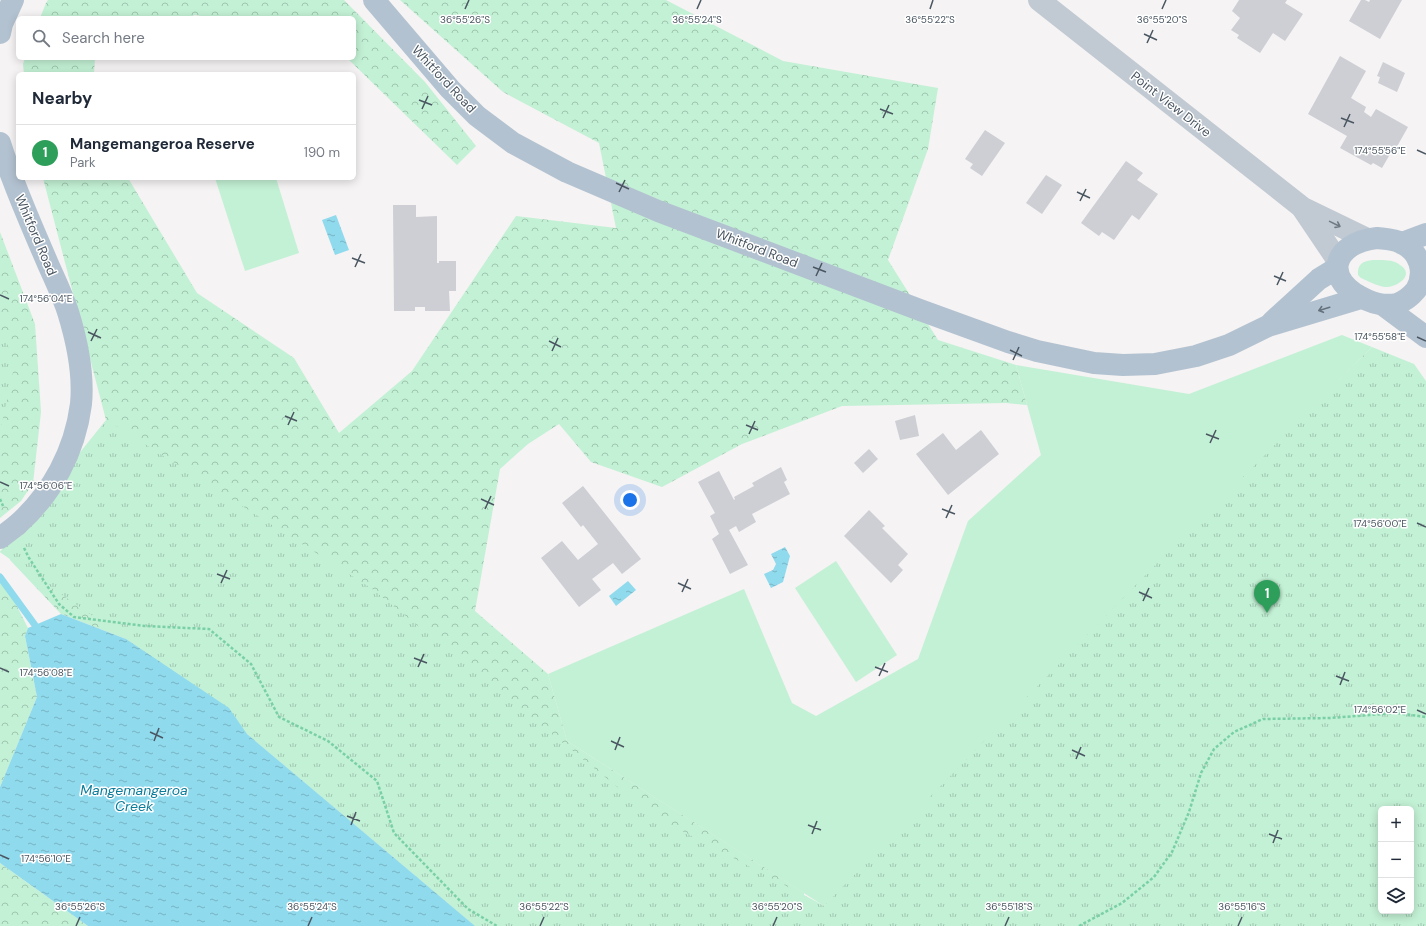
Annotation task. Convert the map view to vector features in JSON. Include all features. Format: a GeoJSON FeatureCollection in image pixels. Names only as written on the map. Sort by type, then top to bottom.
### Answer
{"type":"FeatureCollection","features":[{"type":"Feature","properties":{"kind":"main road"},"geometry":{"type":"LineString","coordinates":[[0,33],[2,24],[13,0]]}},
{"type":"Feature","properties":{"kind":"main road","name":"Whitford Road"},"geometry":{"type":"LineString","coordinates":[[374,0],[461,101],[477,116],[508,139],[541,159],[567,172],[658,211],[1037,352],[1094,363],[1123,365],[1155,364],[1196,356],[1229,344],[1268,326],[1361,298]]}},
{"type":"Feature","properties":{"kind":"main road","name":"Whitford Road"},"geometry":{"type":"LineString","coordinates":[[0,143],[9,173],[68,310],[79,357],[81,380],[81,404],[70,450],[53,482],[20,534],[0,538]]}},
{"type":"Feature","properties":{"kind":"main road"},"geometry":{"type":"LineString","coordinates":[[1402,243],[1426,234]]}},
{"type":"Feature","properties":{"kind":"main road"},"geometry":{"type":"LineString","coordinates":[[1383,305],[1396,304],[1406,300],[1424,280],[1420,259],[1415,253],[1402,243],[1385,238],[1367,240],[1356,244],[1342,254],[1338,265],[1343,285],[1361,298],[1383,305],[1426,337]]}},
{"type":"Feature","properties":{"kind":"main road","name":"Whitford Road"},"geometry":{"type":"LineString","coordinates":[[1268,326],[1319,279],[1338,265]]}},
{"type":"Feature","properties":{"kind":"street","name":"Point View Drive"},"geometry":{"type":"LineString","coordinates":[[1039,0],[1303,208],[1367,240]]}},
{"type":"Feature","properties":{"kind":"street","name":"Point View Drive"},"geometry":{"type":"LineString","coordinates":[[1303,208],[1338,265]]}},
{"type":"Feature","properties":{"kind":"path"},"geometry":{"type":"LineString","coordinates":[[20,534],[29,558],[59,604],[74,616],[145,626],[209,629],[252,664],[279,716],[328,741],[377,781],[394,833],[468,908],[497,926]]}},
{"type":"Feature","properties":{"kind":"path"},"geometry":{"type":"LineString","coordinates":[[1079,926],[1122,903],[1154,877],[1172,852],[1189,812],[1201,773],[1214,749],[1234,732],[1263,719],[1330,718],[1396,713],[1426,717]]}},
{"type":"Feature","properties":{"kind":"green space"},"geometry":{"type":"Polygon","coordinates":[[[48,0],[344,0],[425,82],[476,146],[457,165],[349,60],[356,60],[356,16],[41,16],[48,0]]]}},
{"type":"Feature","properties":{"kind":"green space"},"geometry":{"type":"Polygon","coordinates":[[[400,0],[666,0],[783,61],[938,88],[928,149],[888,260],[938,340],[1016,365],[1027,405],[1006,403],[842,406],[742,444],[662,487],[591,462],[559,424],[528,444],[500,469],[475,611],[548,674],[567,741],[804,893],[804,895],[824,906],[1198,521],[986,926],[475,926],[247,734],[126,639],[61,614],[10,559],[0,552],[106,420],[44,180],[129,180],[197,293],[294,358],[339,433],[412,371],[516,216],[616,228],[599,143],[503,92],[400,0]]]}},
{"type":"Feature","properties":{"kind":"green space"},"geometry":{"type":"Polygon","coordinates":[[[24,60],[95,60],[94,72],[24,72],[24,60]]]}},
{"type":"Feature","properties":{"kind":"green space"},"geometry":{"type":"Polygon","coordinates":[[[216,180],[277,180],[299,253],[245,271],[216,180]]]}},
{"type":"Feature","properties":{"kind":"green space"},"geometry":{"type":"Polygon","coordinates":[[[0,232],[35,324],[41,412],[33,483],[21,501],[0,518],[0,232]]]}},
{"type":"Feature","properties":{"kind":"green space"},"geometry":{"type":"Polygon","coordinates":[[[1387,260],[1397,263],[1404,269],[1406,273],[1405,277],[1399,283],[1389,287],[1376,285],[1361,278],[1358,275],[1358,271],[1361,264],[1366,261],[1387,260]]]}},
{"type":"Feature","properties":{"kind":"green space"},"geometry":{"type":"Polygon","coordinates":[[[0,327],[15,363],[0,432],[0,327]]]}},
{"type":"Feature","properties":{"kind":"green space"},"geometry":{"type":"Polygon","coordinates":[[[1342,335],[1372,347],[824,906],[567,741],[548,674],[744,589],[792,703],[816,716],[918,659],[968,521],[1041,455],[1016,365],[1189,394],[1342,335]]]}},
{"type":"Feature","properties":{"kind":"green space"},"geometry":{"type":"Polygon","coordinates":[[[1372,347],[1414,364],[1426,381],[1426,926],[475,926],[247,734],[229,708],[0,552],[107,420],[371,588],[652,815],[824,906],[1198,521],[1372,347]]]}},
{"type":"Feature","properties":{"kind":"green space"},"geometry":{"type":"Polygon","coordinates":[[[836,561],[897,655],[856,682],[795,588],[836,561]]]}},
{"type":"Feature","properties":{"kind":"green space"},"geometry":{"type":"Polygon","coordinates":[[[0,573],[28,628],[25,636],[37,697],[0,787],[0,573]]]}},
{"type":"Feature","properties":{"kind":"green space"},"geometry":{"type":"Polygon","coordinates":[[[0,863],[88,926],[0,926],[0,863]]]}},
{"type":"Feature","properties":{"kind":"water"},"geometry":{"type":"Polygon","coordinates":[[[336,215],[349,250],[335,255],[322,220],[336,215]]]}},
{"type":"Feature","properties":{"kind":"water"},"geometry":{"type":"Polygon","coordinates":[[[785,547],[790,556],[783,582],[771,588],[764,574],[773,570],[776,564],[771,554],[785,547]]]}},
{"type":"Feature","properties":{"kind":"water"},"geometry":{"type":"Polygon","coordinates":[[[628,581],[636,590],[616,606],[609,596],[628,581]]]}},
{"type":"Feature","properties":{"kind":"water","name":"Mangemangeroa Creek"},"geometry":{"type":"Polygon","coordinates":[[[61,614],[126,639],[229,708],[247,734],[475,926],[88,926],[0,863],[0,787],[37,697],[25,636],[28,628],[61,614]]]}},
{"type":"Feature","properties":{"kind":"building"},"geometry":{"type":"Polygon","coordinates":[[[1239,0],[1287,0],[1285,3],[1303,14],[1285,41],[1273,33],[1260,53],[1237,38],[1239,35],[1231,30],[1240,18],[1232,11],[1239,0]]]}},
{"type":"Feature","properties":{"kind":"building"},"geometry":{"type":"Polygon","coordinates":[[[1361,0],[1369,2],[1370,0],[1402,0],[1380,39],[1349,21],[1361,0]]]}},
{"type":"Feature","properties":{"kind":"building"},"geometry":{"type":"Polygon","coordinates":[[[1340,56],[1366,71],[1351,98],[1366,107],[1364,112],[1371,117],[1376,109],[1408,127],[1395,150],[1393,149],[1382,168],[1373,163],[1371,165],[1340,148],[1347,136],[1308,114],[1340,56]]]}},
{"type":"Feature","properties":{"kind":"building"},"geometry":{"type":"Polygon","coordinates":[[[1383,62],[1405,73],[1397,92],[1378,83],[1380,77],[1377,76],[1383,62]]]}},
{"type":"Feature","properties":{"kind":"building"},"geometry":{"type":"Polygon","coordinates":[[[985,130],[1005,143],[982,176],[970,168],[973,164],[965,159],[985,130]]]}},
{"type":"Feature","properties":{"kind":"building"},"geometry":{"type":"Polygon","coordinates":[[[1126,161],[1143,173],[1137,180],[1158,194],[1139,220],[1132,215],[1114,240],[1102,232],[1099,236],[1081,223],[1126,161]]]}},
{"type":"Feature","properties":{"kind":"building"},"geometry":{"type":"Polygon","coordinates":[[[1046,175],[1062,185],[1042,214],[1026,203],[1046,175]]]}},
{"type":"Feature","properties":{"kind":"building"},"geometry":{"type":"Polygon","coordinates":[[[393,205],[416,205],[416,217],[437,216],[437,263],[439,263],[439,261],[456,261],[456,291],[449,291],[450,311],[425,311],[425,307],[415,307],[415,311],[394,311],[393,205]]]}},
{"type":"Feature","properties":{"kind":"building"},"geometry":{"type":"Polygon","coordinates":[[[915,415],[919,436],[900,440],[895,421],[915,415]]]}},
{"type":"Feature","properties":{"kind":"building"},"geometry":{"type":"Polygon","coordinates":[[[981,430],[999,454],[948,495],[916,454],[943,433],[956,450],[981,430]]]}},
{"type":"Feature","properties":{"kind":"building"},"geometry":{"type":"Polygon","coordinates":[[[869,449],[878,459],[863,473],[854,463],[869,449]]]}},
{"type":"Feature","properties":{"kind":"building"},"geometry":{"type":"Polygon","coordinates":[[[781,467],[787,480],[784,482],[790,494],[752,514],[756,522],[739,532],[736,526],[729,530],[748,565],[730,574],[712,539],[719,534],[710,516],[715,513],[698,482],[719,471],[734,500],[734,497],[754,486],[752,483],[781,467]]]}},
{"type":"Feature","properties":{"kind":"building"},"geometry":{"type":"Polygon","coordinates":[[[583,486],[641,559],[622,574],[613,563],[592,579],[601,590],[579,607],[541,558],[562,541],[578,560],[598,544],[583,525],[581,527],[562,503],[583,486]]]}},
{"type":"Feature","properties":{"kind":"building"},"geometry":{"type":"Polygon","coordinates":[[[869,510],[885,526],[882,528],[908,554],[898,565],[903,570],[891,583],[844,536],[869,510]]]}},
{"type":"Feature","properties":{"kind":"waterway","name":"Mangemangeroa Creek"},"geometry":{"type":"LineString","coordinates":[[0,577],[40,632]]}},
{"type":"Feature","properties":{"kind":"place","name":"Mangemangeroa Reserve"},"geometry":{"type":"Point","coordinates":[1267,613]}}]}
